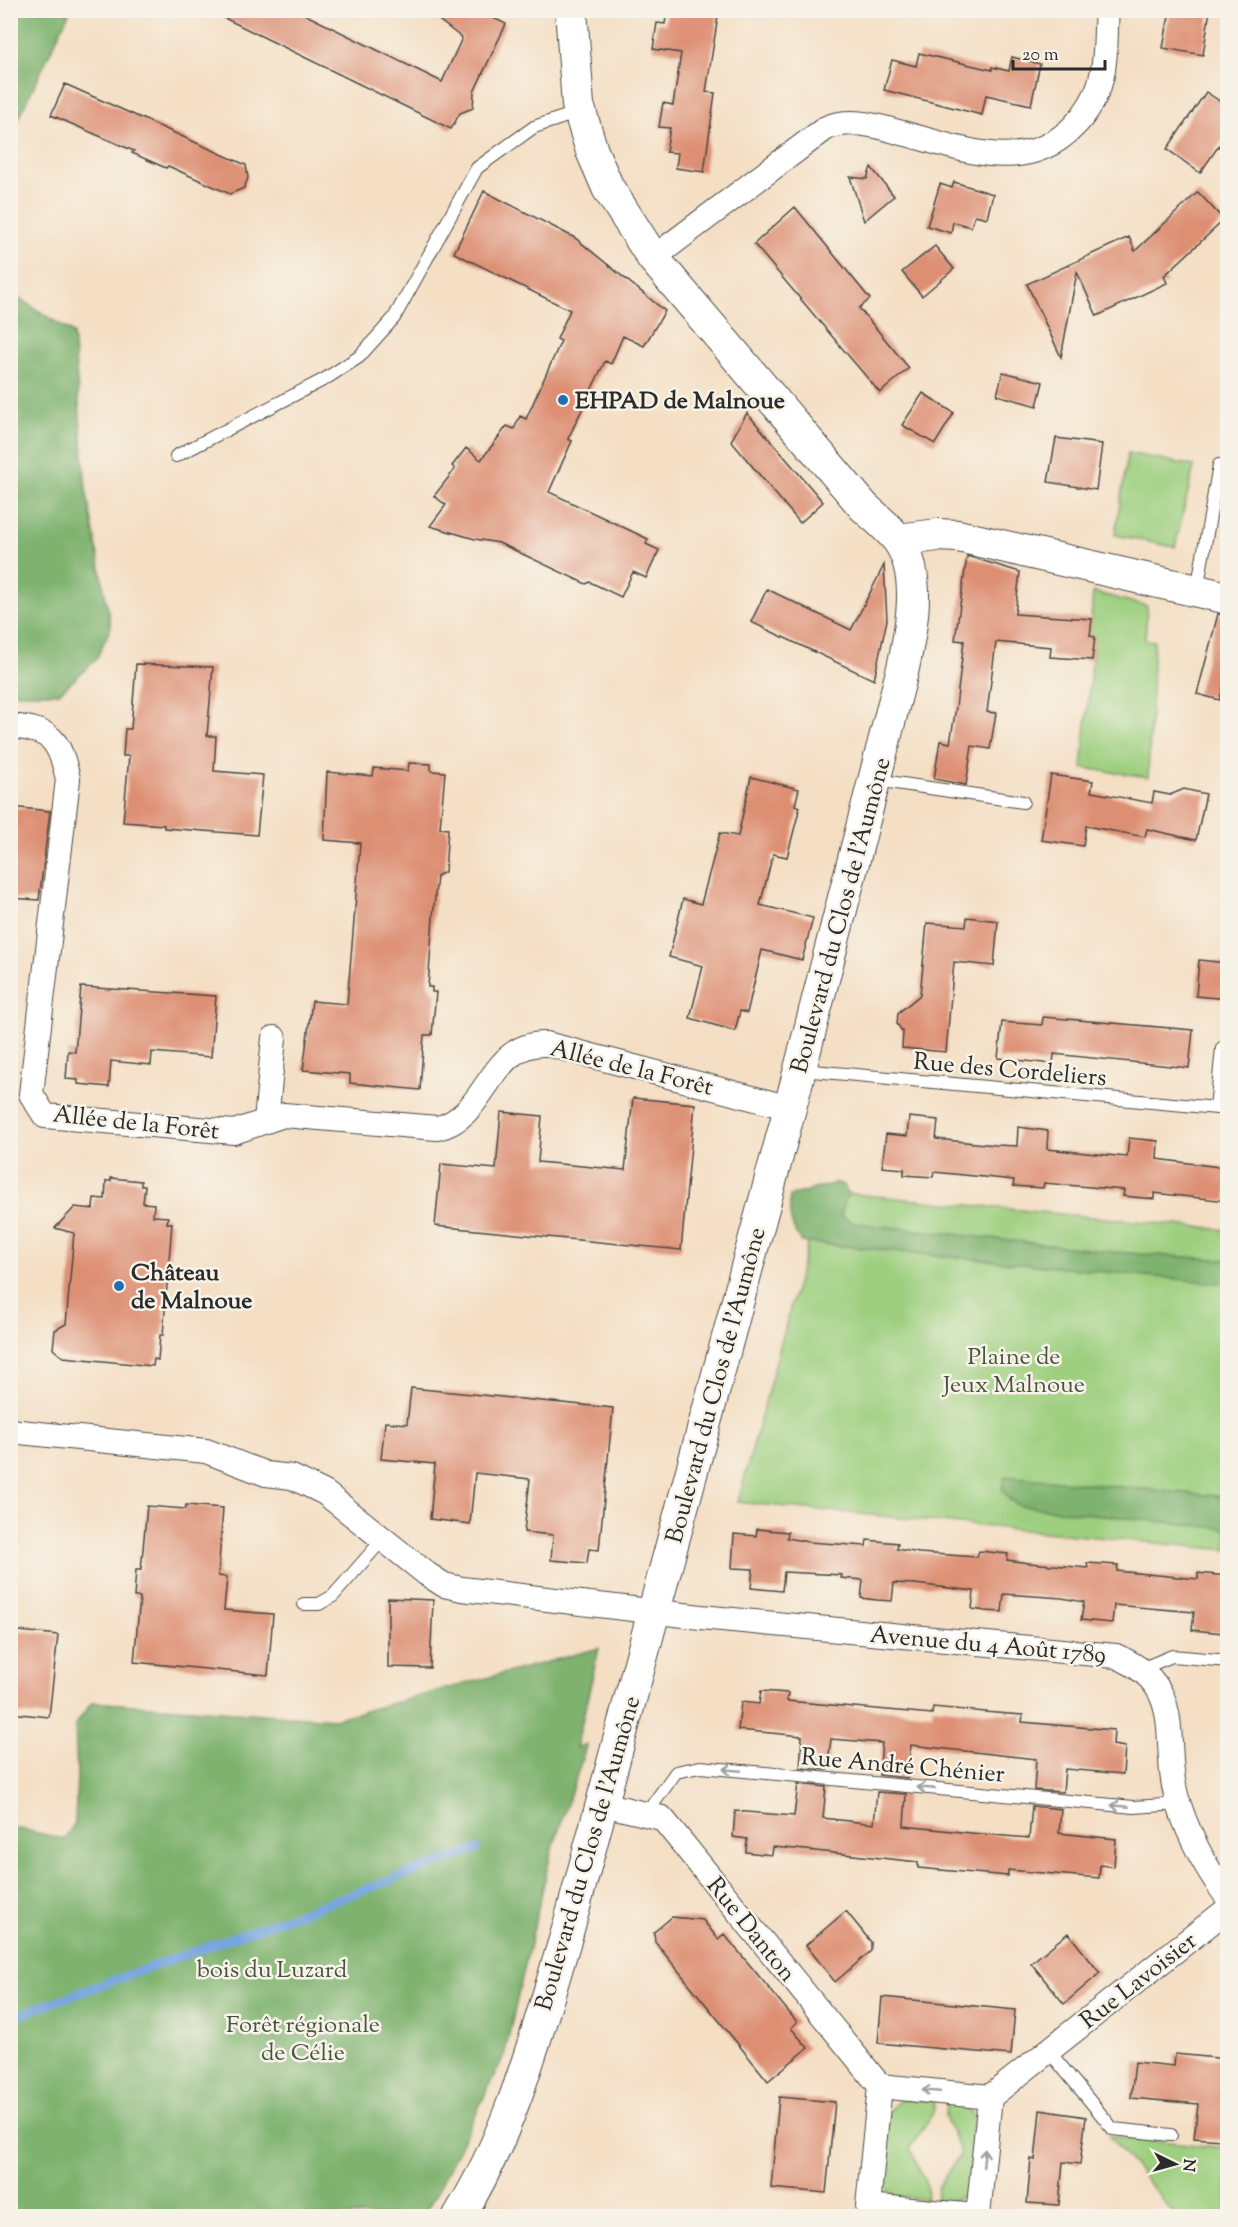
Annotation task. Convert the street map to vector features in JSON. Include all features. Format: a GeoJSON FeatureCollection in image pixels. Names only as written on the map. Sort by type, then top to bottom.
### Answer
{"type":"FeatureCollection","features":[{"type":"Feature","properties":{"kind":"street"},"geometry":{"type":"LineString","coordinates":[[571,10],[574,76],[580,111],[592,151],[608,188],[653,258],[864,507],[898,540],[938,535],[958,536],[1227,598]]}},
{"type":"Feature","properties":{"kind":"street"},"geometry":{"type":"LineString","coordinates":[[653,258],[826,128],[836,124],[879,127],[998,156],[1023,155],[1057,141],[1079,122],[1096,93],[1102,77],[1107,10]]}},
{"type":"Feature","properties":{"kind":"street","name":"Boulevard du Clos de l'Aumône"},"geometry":{"type":"LineString","coordinates":[[459,2217],[490,2157],[527,2064],[603,1804],[800,1070],[910,636],[910,575],[898,540]]}},
{"type":"Feature","properties":{"kind":"street","name":"Allée de la Forêt"},"geometry":{"type":"LineString","coordinates":[[10,726],[36,728],[47,733],[62,751],[68,779],[31,1094],[45,1116],[234,1132],[284,1115],[438,1128],[451,1125],[462,1118],[505,1061],[520,1047],[532,1043],[547,1044],[790,1108]]}},
{"type":"Feature","properties":{"kind":"street"},"geometry":{"type":"LineString","coordinates":[[266,1121],[274,1038]]}},
{"type":"Feature","properties":{"kind":"street","name":"Avenue du 4 Août 1789"},"geometry":{"type":"LineString","coordinates":[[10,1431],[206,1451],[266,1474],[292,1477],[308,1482],[444,1585],[462,1590],[1116,1656],[1142,1669],[1157,1685],[1166,1701],[1173,1778],[1179,1804],[1197,1848],[1227,1898]]}},
{"type":"Feature","properties":{"kind":"street","name":"Rue Danton"},"geometry":{"type":"LineString","coordinates":[[603,1804],[662,1818],[880,2086]]}},
{"type":"Feature","properties":{"kind":"street","name":"Rue Lavoisier"},"geometry":{"type":"LineString","coordinates":[[990,2097],[1227,1909]]}},
{"type":"Feature","properties":{"kind":"street"},"geometry":{"type":"LineString","coordinates":[[880,2086],[990,2097],[977,2217],[862,2211],[880,2086]]}},
{"type":"Feature","properties":{"kind":"lane"},"geometry":{"type":"LineString","coordinates":[[176,456],[325,379],[359,357],[394,318],[477,168],[534,127],[580,111]]}},
{"type":"Feature","properties":{"kind":"lane"},"geometry":{"type":"LineString","coordinates":[[1197,591],[1219,465]]}},
{"type":"Feature","properties":{"kind":"lane"},"geometry":{"type":"LineString","coordinates":[[875,780],[1023,802]]}},
{"type":"Feature","properties":{"kind":"lane","name":"Rue des Cordeliers"},"geometry":{"type":"LineString","coordinates":[[800,1070],[1222,1108],[1222,1048],[1227,1049]]}},
{"type":"Feature","properties":{"kind":"lane"},"geometry":{"type":"LineString","coordinates":[[304,1604],[319,1604],[333,1596],[383,1539]]}},
{"type":"Feature","properties":{"kind":"lane"},"geometry":{"type":"LineString","coordinates":[[1142,1669],[1172,1656],[1227,1661]]}},
{"type":"Feature","properties":{"kind":"lane","name":"Rue André Chénier"},"geometry":{"type":"LineString","coordinates":[[645,1814],[676,1772],[700,1767],[1134,1807],[1179,1804]]}},
{"type":"Feature","properties":{"kind":"lane"},"geometry":{"type":"LineString","coordinates":[[1048,2049],[1113,2130],[1171,2135]]}},
{"type":"Feature","properties":{"kind":"green space"},"geometry":{"type":"Polygon","coordinates":[[[10,11],[70,11],[11,134],[10,11]]]}},
{"type":"Feature","properties":{"kind":"green space"},"geometry":{"type":"Polygon","coordinates":[[[11,293],[73,333],[86,489],[111,627],[96,660],[59,693],[11,693],[11,293]]]}},
{"type":"Feature","properties":{"kind":"green space"},"geometry":{"type":"Polygon","coordinates":[[[1128,453],[1194,466],[1175,547],[1115,535],[1128,453]]]}},
{"type":"Feature","properties":{"kind":"green space"},"geometry":{"type":"Polygon","coordinates":[[[1093,592],[1147,606],[1145,640],[1154,641],[1148,777],[1082,768],[1094,637],[1090,636],[1093,592]]]}},
{"type":"Feature","properties":{"kind":"green space"},"geometry":{"type":"Polygon","coordinates":[[[835,1183],[843,1185],[849,1194],[843,1204],[841,1216],[854,1223],[1114,1252],[1227,1260],[1227,1284],[802,1242],[791,1220],[790,1196],[835,1183]]]}},
{"type":"Feature","properties":{"kind":"green space","name":"Plaine de Jeux Malnoue"},"geometry":{"type":"Polygon","coordinates":[[[822,1191],[1227,1230],[1227,1550],[738,1502],[822,1191]]]}},
{"type":"Feature","properties":{"kind":"green space"},"geometry":{"type":"Polygon","coordinates":[[[1005,1476],[1227,1497],[1227,1529],[1020,1506],[1009,1499],[1002,1489],[1005,1476]]]}},
{"type":"Feature","properties":{"kind":"green space","name":"Forêt régionale de Célie"},"geometry":{"type":"Polygon","coordinates":[[[599,1648],[576,1748],[587,1744],[551,1853],[504,2056],[437,2193],[422,2216],[11,2216],[11,1827],[64,1839],[75,1823],[77,1774],[75,1725],[92,1702],[334,1719],[599,1648]]]}},
{"type":"Feature","properties":{"kind":"green space"},"geometry":{"type":"Polygon","coordinates":[[[900,2100],[935,2100],[933,2113],[910,2148],[928,2189],[926,2200],[892,2195],[882,2182],[888,2111],[900,2100]]]}},
{"type":"Feature","properties":{"kind":"green space"},"geometry":{"type":"Polygon","coordinates":[[[946,2101],[960,2104],[969,2110],[973,2119],[971,2168],[966,2189],[960,2198],[947,2202],[936,2201],[938,2187],[961,2153],[945,2116],[946,2101]]]}},
{"type":"Feature","properties":{"kind":"green space"},"geometry":{"type":"Polygon","coordinates":[[[1109,2136],[1227,2148],[1227,2216],[1176,2216],[1109,2136]]]}},
{"type":"Feature","properties":{"kind":"building"},"geometry":{"type":"Polygon","coordinates":[[[208,10],[296,10],[442,82],[462,38],[426,10],[477,10],[506,24],[474,92],[473,108],[460,113],[451,129],[208,10]]]}},
{"type":"Feature","properties":{"kind":"building"},"geometry":{"type":"Polygon","coordinates":[[[667,10],[719,10],[706,92],[715,93],[704,172],[676,168],[678,153],[666,152],[670,128],[659,127],[663,103],[673,105],[681,53],[653,49],[657,23],[665,24],[667,10]]]}},
{"type":"Feature","properties":{"kind":"building"},"geometry":{"type":"Polygon","coordinates":[[[1170,10],[1210,10],[1203,55],[1163,48],[1170,10]]]}},
{"type":"Feature","properties":{"kind":"building"},"geometry":{"type":"Polygon","coordinates":[[[919,53],[992,70],[992,67],[1009,71],[1012,57],[1040,64],[1031,105],[986,95],[982,115],[884,90],[892,60],[916,66],[919,53]]]}},
{"type":"Feature","properties":{"kind":"building"},"geometry":{"type":"Polygon","coordinates":[[[65,84],[246,165],[248,178],[244,188],[230,194],[168,166],[166,168],[132,153],[134,151],[51,115],[65,84]]]}},
{"type":"Feature","properties":{"kind":"building"},"geometry":{"type":"Polygon","coordinates":[[[1206,92],[1227,106],[1227,134],[1200,173],[1167,149],[1206,92]]]}},
{"type":"Feature","properties":{"kind":"building"},"geometry":{"type":"Polygon","coordinates":[[[871,167],[894,196],[864,221],[850,177],[867,179],[871,167]]]}},
{"type":"Feature","properties":{"kind":"building"},"geometry":{"type":"Polygon","coordinates":[[[954,182],[993,194],[987,218],[975,215],[971,227],[953,222],[951,233],[927,226],[940,184],[952,188],[954,182]]]}},
{"type":"Feature","properties":{"kind":"building","name":"EHPAD de Malnoue"},"geometry":{"type":"Polygon","coordinates":[[[484,191],[575,238],[665,311],[644,346],[623,336],[611,364],[605,361],[568,439],[572,441],[549,492],[648,539],[646,544],[659,550],[646,578],[633,572],[621,597],[590,582],[586,584],[499,543],[475,539],[430,526],[446,505],[434,496],[455,469],[452,466],[466,448],[481,460],[507,426],[514,429],[520,416],[526,419],[561,341],[557,339],[570,310],[454,253],[484,191]]]}},
{"type":"Feature","properties":{"kind":"building"},"geometry":{"type":"Polygon","coordinates":[[[1198,192],[1224,220],[1164,276],[1167,283],[1097,316],[1077,272],[1061,357],[1027,284],[1129,237],[1135,251],[1198,192]]]}},
{"type":"Feature","properties":{"kind":"building"},"geometry":{"type":"Polygon","coordinates":[[[795,207],[870,299],[859,308],[909,368],[880,393],[754,244],[795,207]]]}},
{"type":"Feature","properties":{"kind":"building"},"geometry":{"type":"Polygon","coordinates":[[[935,246],[954,269],[922,296],[902,272],[935,246]]]}},
{"type":"Feature","properties":{"kind":"building"},"geometry":{"type":"Polygon","coordinates":[[[1003,372],[1043,382],[1037,406],[997,395],[1003,372]]]}},
{"type":"Feature","properties":{"kind":"building"},"geometry":{"type":"Polygon","coordinates":[[[923,393],[954,413],[935,444],[902,425],[923,393]]]}},
{"type":"Feature","properties":{"kind":"building"},"geometry":{"type":"Polygon","coordinates":[[[747,413],[823,502],[800,523],[731,441],[747,413]]]}},
{"type":"Feature","properties":{"kind":"building"},"geometry":{"type":"Polygon","coordinates":[[[1056,438],[1102,444],[1096,490],[1048,482],[1056,438]]]}},
{"type":"Feature","properties":{"kind":"building"},"geometry":{"type":"Polygon","coordinates":[[[967,556],[1020,572],[1015,614],[1092,619],[1090,636],[1095,637],[1092,660],[1050,657],[1051,647],[996,642],[987,712],[996,713],[990,749],[972,746],[966,785],[934,779],[940,741],[950,743],[956,707],[964,641],[955,640],[967,556]]]}},
{"type":"Feature","properties":{"kind":"building"},"geometry":{"type":"Polygon","coordinates":[[[884,565],[887,620],[874,680],[751,622],[767,589],[851,630],[884,565]]]}},
{"type":"Feature","properties":{"kind":"building"},"geometry":{"type":"Polygon","coordinates":[[[1218,614],[1227,615],[1227,688],[1223,687],[1220,700],[1197,694],[1218,614]]]}},
{"type":"Feature","properties":{"kind":"building"},"geometry":{"type":"Polygon","coordinates":[[[136,664],[213,667],[207,736],[216,736],[214,771],[263,775],[257,835],[164,828],[164,825],[123,822],[129,756],[123,756],[125,729],[131,729],[136,664]]]}},
{"type":"Feature","properties":{"kind":"building"},"geometry":{"type":"Polygon","coordinates":[[[409,763],[431,764],[431,771],[445,772],[440,828],[448,829],[445,872],[437,876],[433,917],[428,987],[432,987],[432,992],[436,992],[432,1035],[424,1035],[420,1090],[350,1083],[350,1074],[303,1070],[312,1001],[347,1004],[355,909],[360,843],[324,840],[327,772],[373,776],[374,768],[408,771],[409,763]]]}},
{"type":"Feature","properties":{"kind":"building"},"geometry":{"type":"Polygon","coordinates":[[[1051,775],[1093,781],[1091,792],[1152,803],[1154,792],[1170,795],[1184,789],[1206,794],[1196,840],[1147,829],[1145,837],[1086,826],[1083,846],[1041,840],[1051,775]]]}},
{"type":"Feature","properties":{"kind":"building"},"geometry":{"type":"Polygon","coordinates":[[[751,777],[799,789],[795,805],[800,807],[787,857],[773,854],[760,905],[813,918],[802,960],[762,950],[747,1013],[740,1011],[735,1031],[690,1018],[703,966],[669,957],[683,899],[701,904],[720,833],[738,836],[751,777]]]}},
{"type":"Feature","properties":{"kind":"building"},"geometry":{"type":"Polygon","coordinates":[[[10,807],[50,811],[39,900],[10,898],[10,807]]]}},
{"type":"Feature","properties":{"kind":"building"},"geometry":{"type":"Polygon","coordinates":[[[967,917],[998,921],[994,966],[954,962],[946,1052],[902,1048],[903,1032],[897,1024],[898,1013],[920,995],[927,923],[966,926],[967,917]]]}},
{"type":"Feature","properties":{"kind":"building"},"geometry":{"type":"Polygon","coordinates":[[[1199,960],[1227,963],[1227,999],[1196,996],[1199,960]]]}},
{"type":"Feature","properties":{"kind":"building"},"geometry":{"type":"Polygon","coordinates":[[[81,987],[216,996],[211,1057],[152,1052],[151,1065],[111,1061],[109,1087],[78,1084],[78,1080],[66,1079],[68,1051],[75,1052],[81,987]]]}},
{"type":"Feature","properties":{"kind":"building"},"geometry":{"type":"Polygon","coordinates":[[[1043,1017],[1193,1030],[1189,1068],[1054,1054],[1053,1064],[998,1058],[1002,1022],[1042,1025],[1043,1017]]]}},
{"type":"Feature","properties":{"kind":"building"},"geometry":{"type":"Polygon","coordinates":[[[633,1098],[695,1104],[681,1250],[435,1226],[441,1164],[496,1169],[501,1112],[542,1116],[538,1162],[625,1170],[633,1098]]]}},
{"type":"Feature","properties":{"kind":"building"},"geometry":{"type":"Polygon","coordinates":[[[909,1117],[938,1120],[936,1139],[995,1145],[1017,1146],[1018,1127],[1048,1131],[1047,1149],[1106,1155],[1127,1157],[1129,1138],[1158,1141],[1157,1159],[1227,1168],[1227,1201],[1154,1193],[1154,1199],[1123,1196],[1124,1190],[1044,1183],[1043,1188],[1013,1186],[1014,1180],[934,1172],[933,1177],[904,1175],[904,1169],[882,1167],[886,1134],[907,1136],[909,1117]]]}},
{"type":"Feature","properties":{"kind":"building","name":"Château de Malnoue"},"geometry":{"type":"Polygon","coordinates":[[[111,1178],[141,1181],[141,1186],[145,1186],[143,1203],[154,1204],[153,1216],[168,1217],[167,1223],[172,1223],[163,1335],[160,1335],[158,1360],[154,1359],[153,1366],[63,1357],[53,1349],[55,1330],[66,1324],[74,1233],[55,1228],[75,1207],[93,1209],[94,1198],[105,1199],[106,1181],[111,1181],[111,1178]]]}},
{"type":"Feature","properties":{"kind":"building"},"geometry":{"type":"Polygon","coordinates":[[[411,1388],[613,1408],[599,1550],[589,1549],[587,1563],[551,1560],[553,1535],[524,1532],[530,1479],[475,1473],[470,1524],[430,1519],[435,1464],[381,1459],[385,1422],[407,1424],[411,1388]]]}},
{"type":"Feature","properties":{"kind":"building"},"geometry":{"type":"Polygon","coordinates":[[[186,1505],[223,1508],[218,1576],[227,1577],[224,1610],[273,1614],[268,1675],[134,1662],[140,1597],[134,1597],[136,1570],[141,1570],[147,1506],[185,1509],[186,1505]]]}},
{"type":"Feature","properties":{"kind":"building"},"geometry":{"type":"Polygon","coordinates":[[[757,1529],[788,1532],[787,1538],[808,1542],[866,1546],[867,1540],[898,1543],[897,1549],[919,1553],[977,1557],[979,1551],[1008,1554],[1007,1560],[1029,1563],[1088,1568],[1087,1563],[1118,1565],[1117,1571],[1198,1579],[1198,1573],[1227,1576],[1227,1616],[1224,1616],[1223,1633],[1192,1630],[1194,1612],[1114,1605],[1112,1623],[1081,1620],[1084,1602],[1004,1594],[1002,1612],[986,1611],[972,1609],[974,1591],[894,1583],[892,1601],[877,1600],[861,1598],[863,1580],[841,1578],[842,1575],[784,1572],[782,1591],[751,1588],[753,1569],[732,1568],[734,1534],[756,1536],[757,1529]]]}},
{"type":"Feature","properties":{"kind":"building"},"geometry":{"type":"Polygon","coordinates":[[[388,1598],[433,1600],[430,1668],[388,1667],[388,1598]]]}},
{"type":"Feature","properties":{"kind":"building"},"geometry":{"type":"Polygon","coordinates":[[[10,1630],[58,1635],[49,1717],[10,1713],[10,1630]]]}},
{"type":"Feature","properties":{"kind":"building"},"geometry":{"type":"Polygon","coordinates":[[[761,1691],[788,1693],[787,1701],[932,1714],[933,1707],[1023,1715],[1022,1722],[1114,1730],[1113,1745],[1125,1747],[1123,1774],[1065,1769],[1063,1792],[1034,1790],[1036,1759],[911,1745],[907,1778],[879,1775],[882,1743],[831,1739],[827,1770],[800,1768],[802,1736],[738,1730],[741,1702],[759,1704],[761,1691]]]}},
{"type":"Feature","properties":{"kind":"building"},"geometry":{"type":"Polygon","coordinates":[[[798,1784],[826,1787],[823,1818],[874,1824],[877,1792],[906,1794],[904,1826],[971,1833],[1029,1838],[1032,1806],[1061,1809],[1059,1833],[1116,1839],[1114,1867],[1100,1865],[1099,1878],[1008,1870],[1008,1876],[918,1868],[918,1862],[806,1850],[773,1847],[772,1855],[746,1852],[747,1839],[733,1837],[735,1811],[794,1816],[798,1784]]]}},
{"type":"Feature","properties":{"kind":"building"},"geometry":{"type":"Polygon","coordinates":[[[846,1911],[871,1942],[871,1951],[835,1982],[806,1945],[846,1911]]]}},
{"type":"Feature","properties":{"kind":"building"},"geometry":{"type":"Polygon","coordinates":[[[672,1917],[703,1920],[718,1939],[724,1934],[797,2022],[791,2028],[808,2048],[768,2081],[655,1942],[654,1932],[672,1917]]]}},
{"type":"Feature","properties":{"kind":"building"},"geometry":{"type":"Polygon","coordinates":[[[1068,1933],[1100,1973],[1064,2004],[1031,1963],[1068,1933]]]}},
{"type":"Feature","properties":{"kind":"building"},"geometry":{"type":"Polygon","coordinates":[[[882,1997],[1015,2010],[1011,2055],[878,2043],[882,1997]]]}},
{"type":"Feature","properties":{"kind":"building"},"geometry":{"type":"Polygon","coordinates":[[[1175,2054],[1227,2059],[1227,2128],[1222,2127],[1221,2140],[1194,2138],[1198,2104],[1131,2098],[1135,2062],[1174,2066],[1175,2054]]]}},
{"type":"Feature","properties":{"kind":"building"},"geometry":{"type":"Polygon","coordinates":[[[779,2097],[835,2102],[826,2193],[771,2188],[779,2097]]]}},
{"type":"Feature","properties":{"kind":"building"},"geometry":{"type":"Polygon","coordinates":[[[1040,2110],[1086,2117],[1080,2164],[1063,2162],[1059,2205],[1027,2203],[1031,2159],[1035,2160],[1040,2110]]]}},
{"type":"Feature","properties":{"kind":"waterway"},"geometry":{"type":"LineString","coordinates":[[10,2018],[477,1849]]}},
{"type":"Feature","properties":{"kind":"place","name":"EHPAD de Malnoue"},"geometry":{"type":"Point","coordinates":[563,400]}},
{"type":"Feature","properties":{"kind":"place","name":"Château de Malnoue"},"geometry":{"type":"Point","coordinates":[119,1286]}},
{"type":"Feature","properties":{"kind":"park label","name":"bois du Luzard"},"geometry":{"type":"Point","coordinates":[272,1969]}}]}
